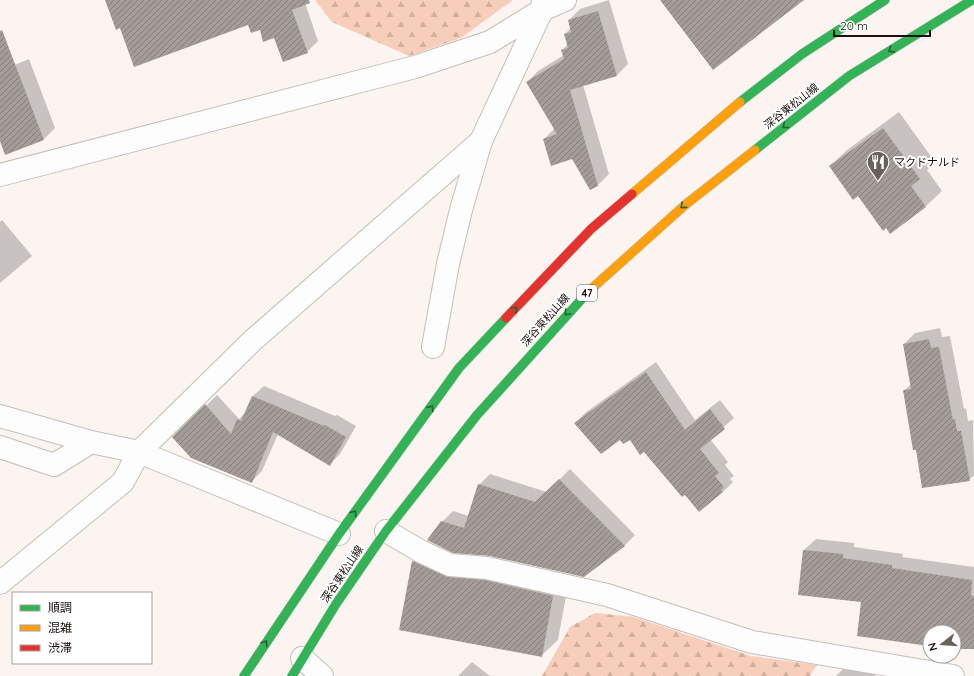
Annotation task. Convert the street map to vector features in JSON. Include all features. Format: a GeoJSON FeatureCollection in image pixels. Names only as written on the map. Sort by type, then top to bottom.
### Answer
{"type":"FeatureCollection","features":[{"type":"Feature","properties":{"kind":"main road"},"geometry":{"type":"LineString","coordinates":[[244,676],[339,534],[459,368],[591,230],[739,103],[802,54],[885,0]]}},
{"type":"Feature","properties":{"kind":"main road","name":"深谷東松山線"},"geometry":{"type":"LineString","coordinates":[[297,667],[336,604],[386,531],[476,415],[587,293],[685,204],[849,76],[972,0]]}},
{"type":"Feature","properties":{"kind":"street"},"geometry":{"type":"LineString","coordinates":[[0,175],[416,67],[490,42],[542,5],[565,0]]}},
{"type":"Feature","properties":{"kind":"street"},"geometry":{"type":"LineString","coordinates":[[433,347],[448,264],[461,210],[481,141],[542,5]]}},
{"type":"Feature","properties":{"kind":"street"},"geometry":{"type":"LineString","coordinates":[[0,582],[122,482],[139,452],[252,342],[481,141]]}},
{"type":"Feature","properties":{"kind":"street"},"geometry":{"type":"LineString","coordinates":[[0,416],[91,442],[139,452],[339,534]]}},
{"type":"Feature","properties":{"kind":"street"},"geometry":{"type":"LineString","coordinates":[[0,447],[54,465],[91,442]]}},
{"type":"Feature","properties":{"kind":"street"},"geometry":{"type":"LineString","coordinates":[[386,531],[422,552],[450,565],[487,568],[607,595],[752,642],[953,676]]}},
{"type":"Feature","properties":{"kind":"street"},"geometry":{"type":"LineString","coordinates":[[297,667],[322,676]]}},
{"type":"Feature","properties":{"kind":"green space"},"geometry":{"type":"Polygon","coordinates":[[[315,0],[513,0],[461,38],[409,56],[332,22],[315,0]]]}},
{"type":"Feature","properties":{"kind":"green space"},"geometry":{"type":"Polygon","coordinates":[[[595,613],[634,617],[751,656],[817,665],[810,676],[542,676],[570,627],[595,613]]]}},
{"type":"Feature","properties":{"kind":"building"},"geometry":{"type":"Polygon","coordinates":[[[105,0],[309,0],[310,3],[292,10],[308,53],[283,62],[274,38],[263,42],[260,30],[251,33],[248,25],[134,67],[120,28],[116,30],[105,0]]]}},
{"type":"Feature","properties":{"kind":"building"},"geometry":{"type":"Polygon","coordinates":[[[660,0],[804,0],[713,70],[660,0]]]}},
{"type":"Feature","properties":{"kind":"building"},"geometry":{"type":"Polygon","coordinates":[[[598,11],[617,76],[570,90],[598,186],[590,190],[572,159],[551,166],[543,139],[557,134],[526,82],[564,59],[561,50],[568,48],[564,34],[571,32],[568,20],[598,11]]]}},
{"type":"Feature","properties":{"kind":"building"},"geometry":{"type":"Polygon","coordinates":[[[2,30],[44,140],[5,155],[0,141],[0,31],[2,30]]]}},
{"type":"Feature","properties":{"kind":"building","name":"マクドナルド"},"geometry":{"type":"Polygon","coordinates":[[[883,128],[920,179],[911,186],[926,207],[890,234],[886,228],[883,231],[858,196],[853,200],[829,166],[883,128]]]}},
{"type":"Feature","properties":{"kind":"building"},"geometry":{"type":"Polygon","coordinates":[[[929,339],[931,348],[939,347],[953,420],[955,419],[957,431],[961,431],[970,481],[922,488],[916,450],[913,450],[903,390],[911,389],[903,344],[929,339]]]}},
{"type":"Feature","properties":{"kind":"building"},"geometry":{"type":"Polygon","coordinates":[[[646,372],[685,430],[710,409],[725,429],[700,449],[719,473],[715,476],[724,487],[721,490],[723,492],[699,512],[685,495],[682,497],[644,452],[640,455],[630,440],[623,444],[620,440],[601,454],[574,423],[646,372]]]}},
{"type":"Feature","properties":{"kind":"building"},"geometry":{"type":"Polygon","coordinates":[[[252,396],[324,426],[325,425],[346,437],[330,466],[273,432],[252,483],[191,458],[172,437],[205,404],[231,434],[237,419],[241,421],[252,396]]]}},
{"type":"Feature","properties":{"kind":"building"},"geometry":{"type":"Polygon","coordinates":[[[559,479],[625,546],[584,577],[490,556],[453,553],[427,540],[441,521],[464,528],[478,484],[535,502],[559,479]]]}},
{"type":"Feature","properties":{"kind":"building"},"geometry":{"type":"Polygon","coordinates":[[[803,550],[843,554],[843,558],[892,565],[892,568],[972,580],[971,596],[974,596],[974,649],[962,649],[962,624],[922,624],[922,645],[857,636],[861,602],[798,595],[803,550]]]}},
{"type":"Feature","properties":{"kind":"building"},"geometry":{"type":"Polygon","coordinates":[[[412,561],[449,577],[485,580],[553,596],[542,657],[399,630],[412,561]]]}},
{"type":"Feature","properties":{"kind":"traffic: fast"},"geometry":{"type":"LineString","coordinates":[[740,102],[802,54],[885,0]]}},
{"type":"Feature","properties":{"kind":"traffic: fast"},"geometry":{"type":"LineString","coordinates":[[755,150],[849,76],[972,0]]}},
{"type":"Feature","properties":{"kind":"traffic: fast"},"geometry":{"type":"LineString","coordinates":[[292,676],[336,604],[386,531],[477,415],[589,291]]}},
{"type":"Feature","properties":{"kind":"traffic: fast"},"geometry":{"type":"LineString","coordinates":[[244,676],[339,534],[459,368],[506,318]]}},
{"type":"Feature","properties":{"kind":"traffic: slow"},"geometry":{"type":"LineString","coordinates":[[632,194],[740,102]]}},
{"type":"Feature","properties":{"kind":"traffic: slow"},"geometry":{"type":"LineString","coordinates":[[589,291],[685,205],[755,150]]}},
{"type":"Feature","properties":{"kind":"traffic: jam"},"geometry":{"type":"LineString","coordinates":[[506,318],[591,229],[632,194]]}},
{"type":"Feature","properties":{"kind":"place","name":"マクドナルド"},"geometry":{"type":"Point","coordinates":[878,182]}}]}
